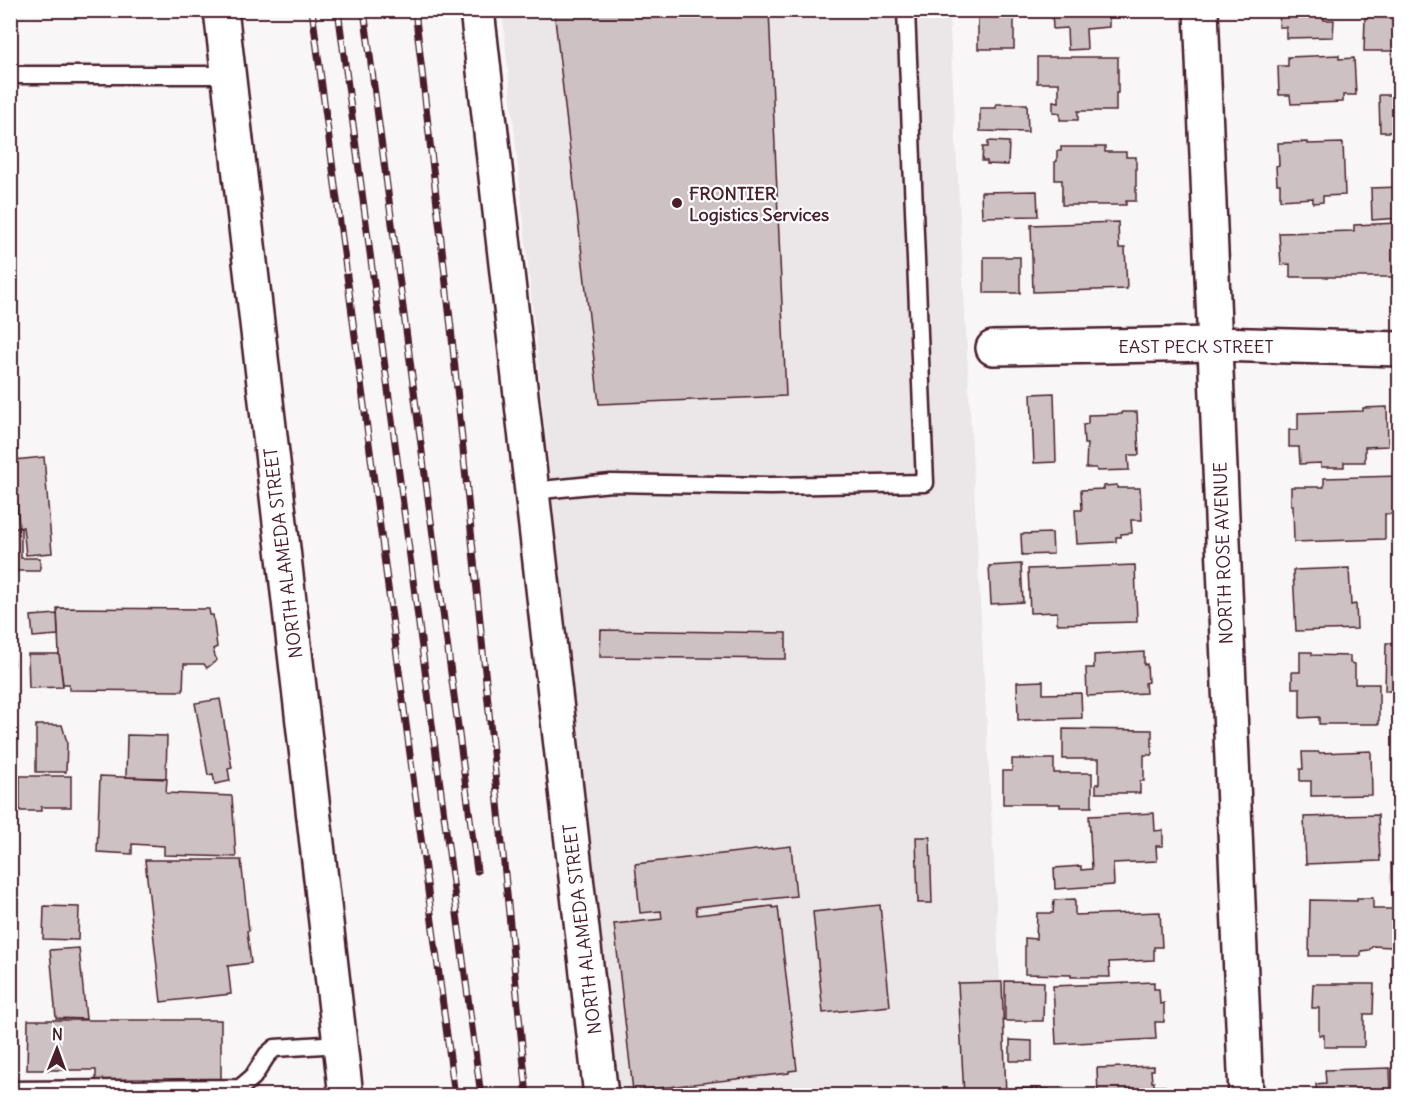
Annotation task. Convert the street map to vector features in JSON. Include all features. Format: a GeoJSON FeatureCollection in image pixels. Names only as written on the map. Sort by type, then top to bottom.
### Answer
{"type":"FeatureCollection","features":[{"type":"Feature","properties":{"kind":"street","name":"NORTH ALAMEDA STREET"},"geometry":{"type":"LineString","coordinates":[[221,10],[346,1095]]}},
{"type":"Feature","properties":{"kind":"street","name":"NORTH ALAMEDA STREET"},"geometry":{"type":"LineString","coordinates":[[477,10],[601,1095]]}},
{"type":"Feature","properties":{"kind":"street","name":"NORTH ROSE AVENUE"},"geometry":{"type":"LineString","coordinates":[[1201,10],[1246,1095]]}},
{"type":"Feature","properties":{"kind":"street","name":"EAST PECK STREET"},"geometry":{"type":"LineString","coordinates":[[993,348],[1215,344],[1400,349]]}},
{"type":"Feature","properties":{"kind":"lane"},"geometry":{"type":"LineString","coordinates":[[532,491],[610,483],[771,486],[925,483],[906,10]]}},
{"type":"Feature","properties":{"kind":"lane"},"geometry":{"type":"LineString","coordinates":[[10,75],[228,75]]}},
{"type":"Feature","properties":{"kind":"lane"},"geometry":{"type":"LineString","coordinates":[[10,1090],[240,1088],[253,1077],[267,1055],[275,1048],[340,1044]]}},
{"type":"Feature","properties":{"kind":"shaded area"},"geometry":{"type":"Polygon","coordinates":[[[502,11],[949,11],[1006,1095],[622,1096],[612,1079],[502,11]]]}},
{"type":"Feature","properties":{"kind":"building","name":"FRONTIER Logistics Services"},"geometry":{"type":"Polygon","coordinates":[[[554,10],[769,10],[786,396],[599,404],[554,10]]]}},
{"type":"Feature","properties":{"kind":"building"},"geometry":{"type":"Polygon","coordinates":[[[1052,10],[1116,10],[1117,16],[1109,16],[1109,27],[1086,29],[1087,49],[1068,50],[1067,28],[1053,29],[1052,10]]]}},
{"type":"Feature","properties":{"kind":"building"},"geometry":{"type":"Polygon","coordinates":[[[1280,10],[1324,10],[1324,20],[1334,20],[1333,37],[1286,38],[1286,27],[1279,27],[1280,10]]]}},
{"type":"Feature","properties":{"kind":"building"},"geometry":{"type":"Polygon","coordinates":[[[978,16],[1014,16],[1014,49],[978,49],[978,16]]]}},
{"type":"Feature","properties":{"kind":"building"},"geometry":{"type":"Polygon","coordinates":[[[1365,17],[1400,18],[1400,51],[1364,51],[1365,17]]]}},
{"type":"Feature","properties":{"kind":"building"},"geometry":{"type":"Polygon","coordinates":[[[1339,55],[1339,59],[1354,58],[1356,95],[1343,95],[1343,102],[1291,104],[1290,95],[1279,95],[1278,66],[1288,66],[1288,57],[1339,55]]]}},
{"type":"Feature","properties":{"kind":"building"},"geometry":{"type":"Polygon","coordinates":[[[1037,57],[1118,57],[1116,111],[1078,111],[1078,120],[1060,120],[1060,113],[1053,112],[1053,101],[1059,102],[1059,83],[1037,83],[1037,57]]]}},
{"type":"Feature","properties":{"kind":"building"},"geometry":{"type":"Polygon","coordinates":[[[1379,95],[1400,95],[1400,132],[1380,132],[1379,95]]]}},
{"type":"Feature","properties":{"kind":"building"},"geometry":{"type":"Polygon","coordinates":[[[996,104],[1027,104],[1028,132],[980,131],[980,108],[996,108],[996,104]]]}},
{"type":"Feature","properties":{"kind":"building"},"geometry":{"type":"Polygon","coordinates":[[[988,141],[1009,142],[1008,165],[987,164],[987,161],[982,161],[983,147],[988,147],[988,141]]]}},
{"type":"Feature","properties":{"kind":"building"},"geometry":{"type":"Polygon","coordinates":[[[1308,142],[1308,144],[1343,143],[1345,195],[1323,196],[1323,202],[1313,203],[1313,198],[1280,200],[1280,184],[1277,184],[1276,166],[1279,165],[1278,143],[1308,142]]]}},
{"type":"Feature","properties":{"kind":"building"},"geometry":{"type":"Polygon","coordinates":[[[1061,147],[1105,147],[1105,152],[1126,152],[1126,157],[1136,157],[1136,201],[1126,201],[1126,205],[1062,205],[1062,180],[1055,180],[1057,151],[1061,151],[1061,147]]]}},
{"type":"Feature","properties":{"kind":"building"},"geometry":{"type":"Polygon","coordinates":[[[1400,187],[1400,218],[1372,220],[1371,188],[1400,187]]]}},
{"type":"Feature","properties":{"kind":"building"},"geometry":{"type":"Polygon","coordinates":[[[1037,191],[1038,216],[982,217],[981,192],[1037,191]]]}},
{"type":"Feature","properties":{"kind":"building"},"geometry":{"type":"Polygon","coordinates":[[[1118,222],[1119,248],[1125,248],[1127,289],[1033,292],[1031,225],[1118,222]]]}},
{"type":"Feature","properties":{"kind":"building"},"geometry":{"type":"Polygon","coordinates":[[[1397,223],[1399,277],[1290,277],[1290,264],[1281,265],[1279,233],[1354,231],[1354,225],[1397,223]]]}},
{"type":"Feature","properties":{"kind":"building"},"geometry":{"type":"Polygon","coordinates":[[[984,257],[1020,257],[1020,293],[984,293],[984,257]]]}},
{"type":"Feature","properties":{"kind":"building"},"geometry":{"type":"Polygon","coordinates":[[[1054,393],[1056,462],[1034,463],[1031,394],[1054,393]]]}},
{"type":"Feature","properties":{"kind":"building"},"geometry":{"type":"Polygon","coordinates":[[[1387,407],[1388,446],[1365,447],[1365,462],[1344,462],[1344,467],[1321,467],[1321,463],[1300,464],[1299,447],[1289,447],[1289,430],[1298,430],[1298,413],[1363,411],[1363,408],[1387,407]]]}},
{"type":"Feature","properties":{"kind":"building"},"geometry":{"type":"Polygon","coordinates":[[[1122,412],[1137,412],[1139,455],[1128,455],[1129,470],[1097,471],[1096,468],[1086,468],[1087,444],[1084,444],[1083,425],[1088,424],[1088,415],[1122,414],[1122,412]]]}},
{"type":"Feature","properties":{"kind":"building"},"geometry":{"type":"Polygon","coordinates":[[[44,457],[52,553],[26,555],[23,527],[19,528],[14,460],[44,457]]]}},
{"type":"Feature","properties":{"kind":"building"},"geometry":{"type":"Polygon","coordinates":[[[1400,476],[1400,514],[1385,514],[1385,539],[1294,542],[1291,487],[1324,487],[1324,478],[1400,476]]]}},
{"type":"Feature","properties":{"kind":"building"},"geometry":{"type":"Polygon","coordinates":[[[1117,485],[1117,488],[1140,488],[1142,520],[1131,520],[1132,533],[1121,534],[1121,537],[1116,537],[1116,542],[1077,544],[1075,510],[1082,510],[1081,490],[1104,489],[1104,486],[1117,485]]]}},
{"type":"Feature","properties":{"kind":"building"},"geometry":{"type":"Polygon","coordinates":[[[10,528],[21,528],[21,558],[40,558],[40,571],[10,571],[10,528]]]}},
{"type":"Feature","properties":{"kind":"building"},"geometry":{"type":"Polygon","coordinates":[[[1052,533],[1053,554],[1022,555],[1021,534],[1052,533]]]}},
{"type":"Feature","properties":{"kind":"building"},"geometry":{"type":"Polygon","coordinates":[[[1400,535],[1400,556],[1395,556],[1395,536],[1400,535]]]}},
{"type":"Feature","properties":{"kind":"building"},"geometry":{"type":"Polygon","coordinates":[[[1395,561],[1400,561],[1400,591],[1397,591],[1395,561]]]}},
{"type":"Feature","properties":{"kind":"building"},"geometry":{"type":"Polygon","coordinates":[[[1021,564],[1023,602],[991,604],[989,566],[1021,564]]]}},
{"type":"Feature","properties":{"kind":"building"},"geometry":{"type":"Polygon","coordinates":[[[1135,565],[1137,622],[1057,624],[1057,612],[1030,613],[1028,569],[1135,565]]]}},
{"type":"Feature","properties":{"kind":"building"},"geometry":{"type":"Polygon","coordinates":[[[1349,568],[1351,605],[1356,604],[1357,629],[1296,631],[1293,570],[1349,568]]]}},
{"type":"Feature","properties":{"kind":"building"},"geometry":{"type":"Polygon","coordinates":[[[57,608],[209,609],[210,615],[213,615],[217,647],[213,649],[217,660],[207,668],[204,664],[184,664],[183,691],[69,690],[69,684],[63,684],[57,608]]]}},
{"type":"Feature","properties":{"kind":"building"},"geometry":{"type":"Polygon","coordinates":[[[10,613],[13,613],[13,665],[10,665],[10,613]]]}},
{"type":"Feature","properties":{"kind":"building"},"geometry":{"type":"Polygon","coordinates":[[[57,614],[58,635],[33,637],[31,616],[57,614]]]}},
{"type":"Feature","properties":{"kind":"building"},"geometry":{"type":"Polygon","coordinates":[[[601,630],[786,633],[786,659],[600,657],[601,630]]]}},
{"type":"Feature","properties":{"kind":"building"},"geometry":{"type":"Polygon","coordinates":[[[1386,643],[1400,643],[1400,691],[1385,691],[1386,643]]]}},
{"type":"Feature","properties":{"kind":"building"},"geometry":{"type":"Polygon","coordinates":[[[1144,652],[1148,682],[1145,683],[1146,693],[1087,696],[1086,668],[1094,668],[1094,655],[1144,652]]]}},
{"type":"Feature","properties":{"kind":"building"},"geometry":{"type":"Polygon","coordinates":[[[1300,652],[1312,652],[1312,655],[1350,656],[1350,663],[1355,664],[1355,684],[1379,684],[1379,724],[1319,724],[1319,717],[1300,718],[1300,688],[1292,688],[1292,672],[1300,672],[1300,652]]]}},
{"type":"Feature","properties":{"kind":"building"},"geometry":{"type":"Polygon","coordinates":[[[28,654],[59,654],[63,687],[29,688],[28,654]]]}},
{"type":"Feature","properties":{"kind":"building"},"geometry":{"type":"Polygon","coordinates":[[[1043,681],[1043,694],[1081,693],[1082,718],[1018,720],[1017,682],[1043,681]]]}},
{"type":"Feature","properties":{"kind":"building"},"geometry":{"type":"Polygon","coordinates":[[[220,699],[232,768],[228,769],[230,781],[215,784],[213,774],[208,775],[195,703],[220,699]]]}},
{"type":"Feature","properties":{"kind":"building"},"geometry":{"type":"Polygon","coordinates":[[[36,725],[62,725],[67,742],[66,772],[36,772],[36,725]]]}},
{"type":"Feature","properties":{"kind":"building"},"geometry":{"type":"Polygon","coordinates":[[[1063,729],[1152,730],[1152,755],[1144,755],[1144,781],[1140,781],[1140,793],[1096,793],[1096,784],[1099,784],[1099,759],[1063,759],[1063,729]]]}},
{"type":"Feature","properties":{"kind":"building"},"geometry":{"type":"Polygon","coordinates":[[[127,735],[167,736],[166,778],[126,777],[127,735]]]}},
{"type":"Feature","properties":{"kind":"building"},"geometry":{"type":"Polygon","coordinates":[[[1371,751],[1372,795],[1311,796],[1311,781],[1300,781],[1300,769],[1303,769],[1302,752],[1371,751]]]}},
{"type":"Feature","properties":{"kind":"building"},"geometry":{"type":"Polygon","coordinates":[[[1012,759],[1054,759],[1054,773],[1092,773],[1092,807],[1060,807],[1060,804],[1003,804],[1003,771],[1012,771],[1012,759]]]}},
{"type":"Feature","properties":{"kind":"building"},"geometry":{"type":"Polygon","coordinates":[[[20,776],[71,776],[71,807],[41,807],[41,811],[20,811],[20,776]]]}},
{"type":"Feature","properties":{"kind":"building"},"geometry":{"type":"Polygon","coordinates":[[[100,776],[167,779],[166,793],[232,796],[236,857],[164,855],[164,846],[132,844],[132,854],[97,852],[100,776]]]}},
{"type":"Feature","properties":{"kind":"building"},"geometry":{"type":"Polygon","coordinates":[[[10,779],[13,779],[13,801],[10,801],[10,779]]]}},
{"type":"Feature","properties":{"kind":"building"},"geometry":{"type":"Polygon","coordinates":[[[1154,813],[1155,831],[1163,830],[1163,846],[1156,846],[1157,861],[1113,863],[1114,885],[1055,889],[1054,868],[1081,866],[1081,870],[1092,869],[1089,816],[1154,813]]]}},
{"type":"Feature","properties":{"kind":"building"},"geometry":{"type":"Polygon","coordinates":[[[1378,815],[1380,861],[1306,864],[1304,817],[1378,815]]]}},
{"type":"Feature","properties":{"kind":"building"},"geometry":{"type":"Polygon","coordinates":[[[10,821],[13,821],[13,843],[10,843],[10,821]]]}},
{"type":"Feature","properties":{"kind":"building"},"geometry":{"type":"Polygon","coordinates":[[[916,837],[930,837],[932,903],[918,903],[916,837]]]}},
{"type":"Feature","properties":{"kind":"building"},"geometry":{"type":"Polygon","coordinates":[[[791,846],[796,896],[696,907],[697,915],[778,907],[797,1070],[789,1071],[789,1073],[633,1091],[614,924],[662,919],[661,911],[640,913],[635,864],[791,846]]]}},
{"type":"Feature","properties":{"kind":"building"},"geometry":{"type":"Polygon","coordinates":[[[145,860],[241,860],[251,963],[228,966],[231,994],[161,1002],[145,860]]]}},
{"type":"Feature","properties":{"kind":"building"},"geometry":{"type":"Polygon","coordinates":[[[1391,863],[1400,863],[1400,894],[1392,894],[1391,863]]]}},
{"type":"Feature","properties":{"kind":"building"},"geometry":{"type":"Polygon","coordinates":[[[1357,898],[1373,898],[1373,909],[1394,909],[1394,920],[1400,920],[1400,976],[1392,976],[1392,947],[1373,946],[1369,950],[1361,951],[1361,956],[1309,956],[1310,900],[1357,901],[1357,898]]]}},
{"type":"Feature","properties":{"kind":"building"},"geometry":{"type":"Polygon","coordinates":[[[1075,899],[1075,915],[1160,912],[1162,947],[1154,947],[1154,960],[1109,962],[1110,977],[1025,974],[1025,938],[1036,939],[1037,913],[1053,913],[1054,900],[1075,899]]]}},
{"type":"Feature","properties":{"kind":"building"},"geometry":{"type":"Polygon","coordinates":[[[880,905],[890,1006],[823,1013],[813,912],[880,905]]]}},
{"type":"Feature","properties":{"kind":"building"},"geometry":{"type":"Polygon","coordinates":[[[44,906],[79,907],[78,940],[43,939],[44,906]]]}},
{"type":"Feature","properties":{"kind":"building"},"geometry":{"type":"Polygon","coordinates":[[[79,948],[86,1019],[56,1018],[50,950],[79,948]]]}},
{"type":"Feature","properties":{"kind":"building"},"geometry":{"type":"Polygon","coordinates":[[[1005,981],[1044,982],[1043,1021],[1005,1021],[1005,981]]]}},
{"type":"Feature","properties":{"kind":"building"},"geometry":{"type":"Polygon","coordinates":[[[1002,982],[1006,1096],[964,1096],[958,983],[1002,982]]]}},
{"type":"Feature","properties":{"kind":"building"},"geometry":{"type":"Polygon","coordinates":[[[1154,982],[1154,989],[1159,989],[1160,1004],[1164,1003],[1164,1022],[1155,1022],[1156,1039],[1056,1044],[1053,986],[1154,982]]]}},
{"type":"Feature","properties":{"kind":"building"},"geometry":{"type":"Polygon","coordinates":[[[1313,984],[1374,984],[1373,1014],[1364,1014],[1364,1047],[1324,1047],[1324,1035],[1319,1035],[1319,1008],[1312,1008],[1313,984]]]}},
{"type":"Feature","properties":{"kind":"building"},"geometry":{"type":"Polygon","coordinates":[[[28,1020],[221,1020],[221,1080],[96,1080],[96,1070],[27,1070],[28,1020]]]}},
{"type":"Feature","properties":{"kind":"building"},"geometry":{"type":"Polygon","coordinates":[[[1010,1040],[1032,1041],[1032,1061],[1010,1061],[1010,1040]]]}},
{"type":"Feature","properties":{"kind":"building"},"geometry":{"type":"Polygon","coordinates":[[[1154,1066],[1154,1070],[1151,1070],[1152,1082],[1154,1086],[1165,1086],[1166,1096],[1098,1096],[1097,1068],[1154,1066]]]}},
{"type":"Feature","properties":{"kind":"building"},"geometry":{"type":"Polygon","coordinates":[[[1390,1068],[1391,1096],[1317,1096],[1316,1084],[1326,1083],[1325,1070],[1390,1068]]]}},
{"type":"Feature","properties":{"kind":"building"},"geometry":{"type":"Polygon","coordinates":[[[1017,1088],[1049,1089],[1049,1096],[1017,1096],[1017,1088]]]}},
{"type":"Feature","properties":{"kind":"railway"},"geometry":{"type":"LineString","coordinates":[[312,10],[455,1096]]}},
{"type":"Feature","properties":{"kind":"railway"},"geometry":{"type":"LineString","coordinates":[[338,10],[481,1096]]}},
{"type":"Feature","properties":{"kind":"railway"},"geometry":{"type":"LineString","coordinates":[[364,10],[477,871]]}},
{"type":"Feature","properties":{"kind":"railway"},"geometry":{"type":"LineString","coordinates":[[415,10],[451,328],[527,1096]]}},
{"type":"Feature","properties":{"kind":"place","name":"FRONTIER Logistics Services"},"geometry":{"type":"Point","coordinates":[677,203]}}]}
